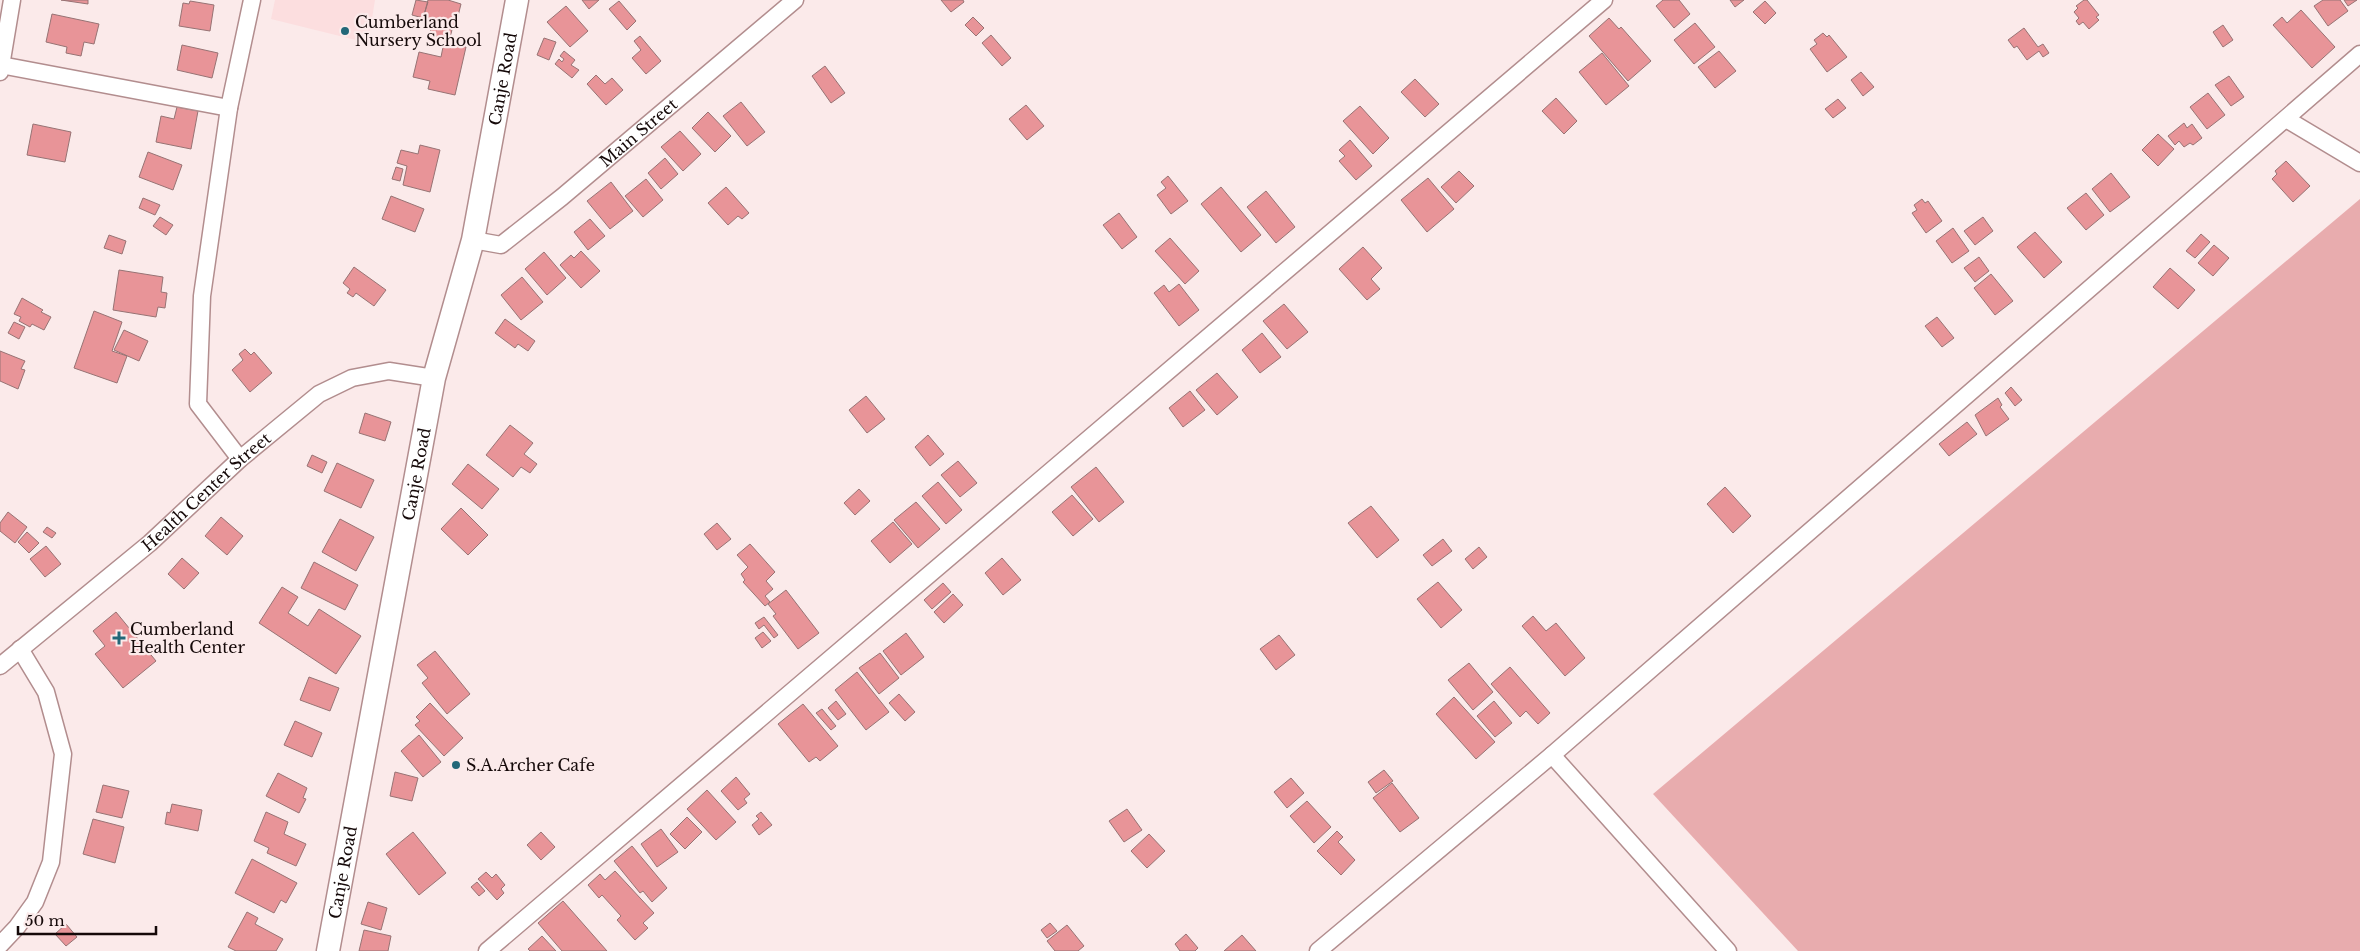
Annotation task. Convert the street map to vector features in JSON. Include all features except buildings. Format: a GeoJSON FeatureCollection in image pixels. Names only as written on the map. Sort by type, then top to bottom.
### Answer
{"type":"FeatureCollection","features":[{"type":"Feature","properties":{"kind":"street"},"geometry":{"type":"LineString","coordinates":[[12,0],[1,68],[229,108]]}},
{"type":"Feature","properties":{"kind":"street"},"geometry":{"type":"LineString","coordinates":[[240,459],[198,404],[202,296],[229,108],[252,0]]}},
{"type":"Feature","properties":{"kind":"street","name":"Canje Road"},"geometry":{"type":"LineString","coordinates":[[328,951],[434,378],[473,240],[516,0]]}},
{"type":"Feature","properties":{"kind":"street","name":"Main Street"},"geometry":{"type":"LineString","coordinates":[[473,240],[501,245],[562,197],[795,0]]}},
{"type":"Feature","properties":{"kind":"street"},"geometry":{"type":"LineString","coordinates":[[487,951],[1604,0]]}},
{"type":"Feature","properties":{"kind":"street"},"geometry":{"type":"LineString","coordinates":[[1318,951],[1552,756],[2360,54]]}},
{"type":"Feature","properties":{"kind":"street"},"geometry":{"type":"LineString","coordinates":[[2286,119],[2360,163]]}},
{"type":"Feature","properties":{"kind":"street","name":"Health Center Street"},"geometry":{"type":"LineString","coordinates":[[0,666],[150,543],[240,459],[318,394],[352,378],[389,371],[434,378]]}},
{"type":"Feature","properties":{"kind":"street"},"geometry":{"type":"LineString","coordinates":[[0,944],[17,926],[35,902],[51,862],[63,754],[46,692],[20,650]]}},
{"type":"Feature","properties":{"kind":"street"},"geometry":{"type":"LineString","coordinates":[[1552,756],[1728,951]]}},
{"type":"Feature","properties":{"kind":"shaded area","name":"Cumberland Nursery School"},"geometry":{"type":"Polygon","coordinates":[[[275,0],[375,0],[368,43],[271,19],[275,0]]]}},
{"type":"Feature","properties":{"kind":"shaded area"},"geometry":{"type":"Polygon","coordinates":[[[2360,199],[2360,951],[1798,951],[1653,794],[2360,199]]]}},
{"type":"Feature","properties":{"kind":"place","name":"Cumberland Nursery School"},"geometry":{"type":"Point","coordinates":[345,31]}},
{"type":"Feature","properties":{"kind":"place","name":"Cumberland Health Center"},"geometry":{"type":"Point","coordinates":[119,638]}},
{"type":"Feature","properties":{"kind":"place","name":"S.A.Archer Cafe"},"geometry":{"type":"Point","coordinates":[456,765]}}]}
